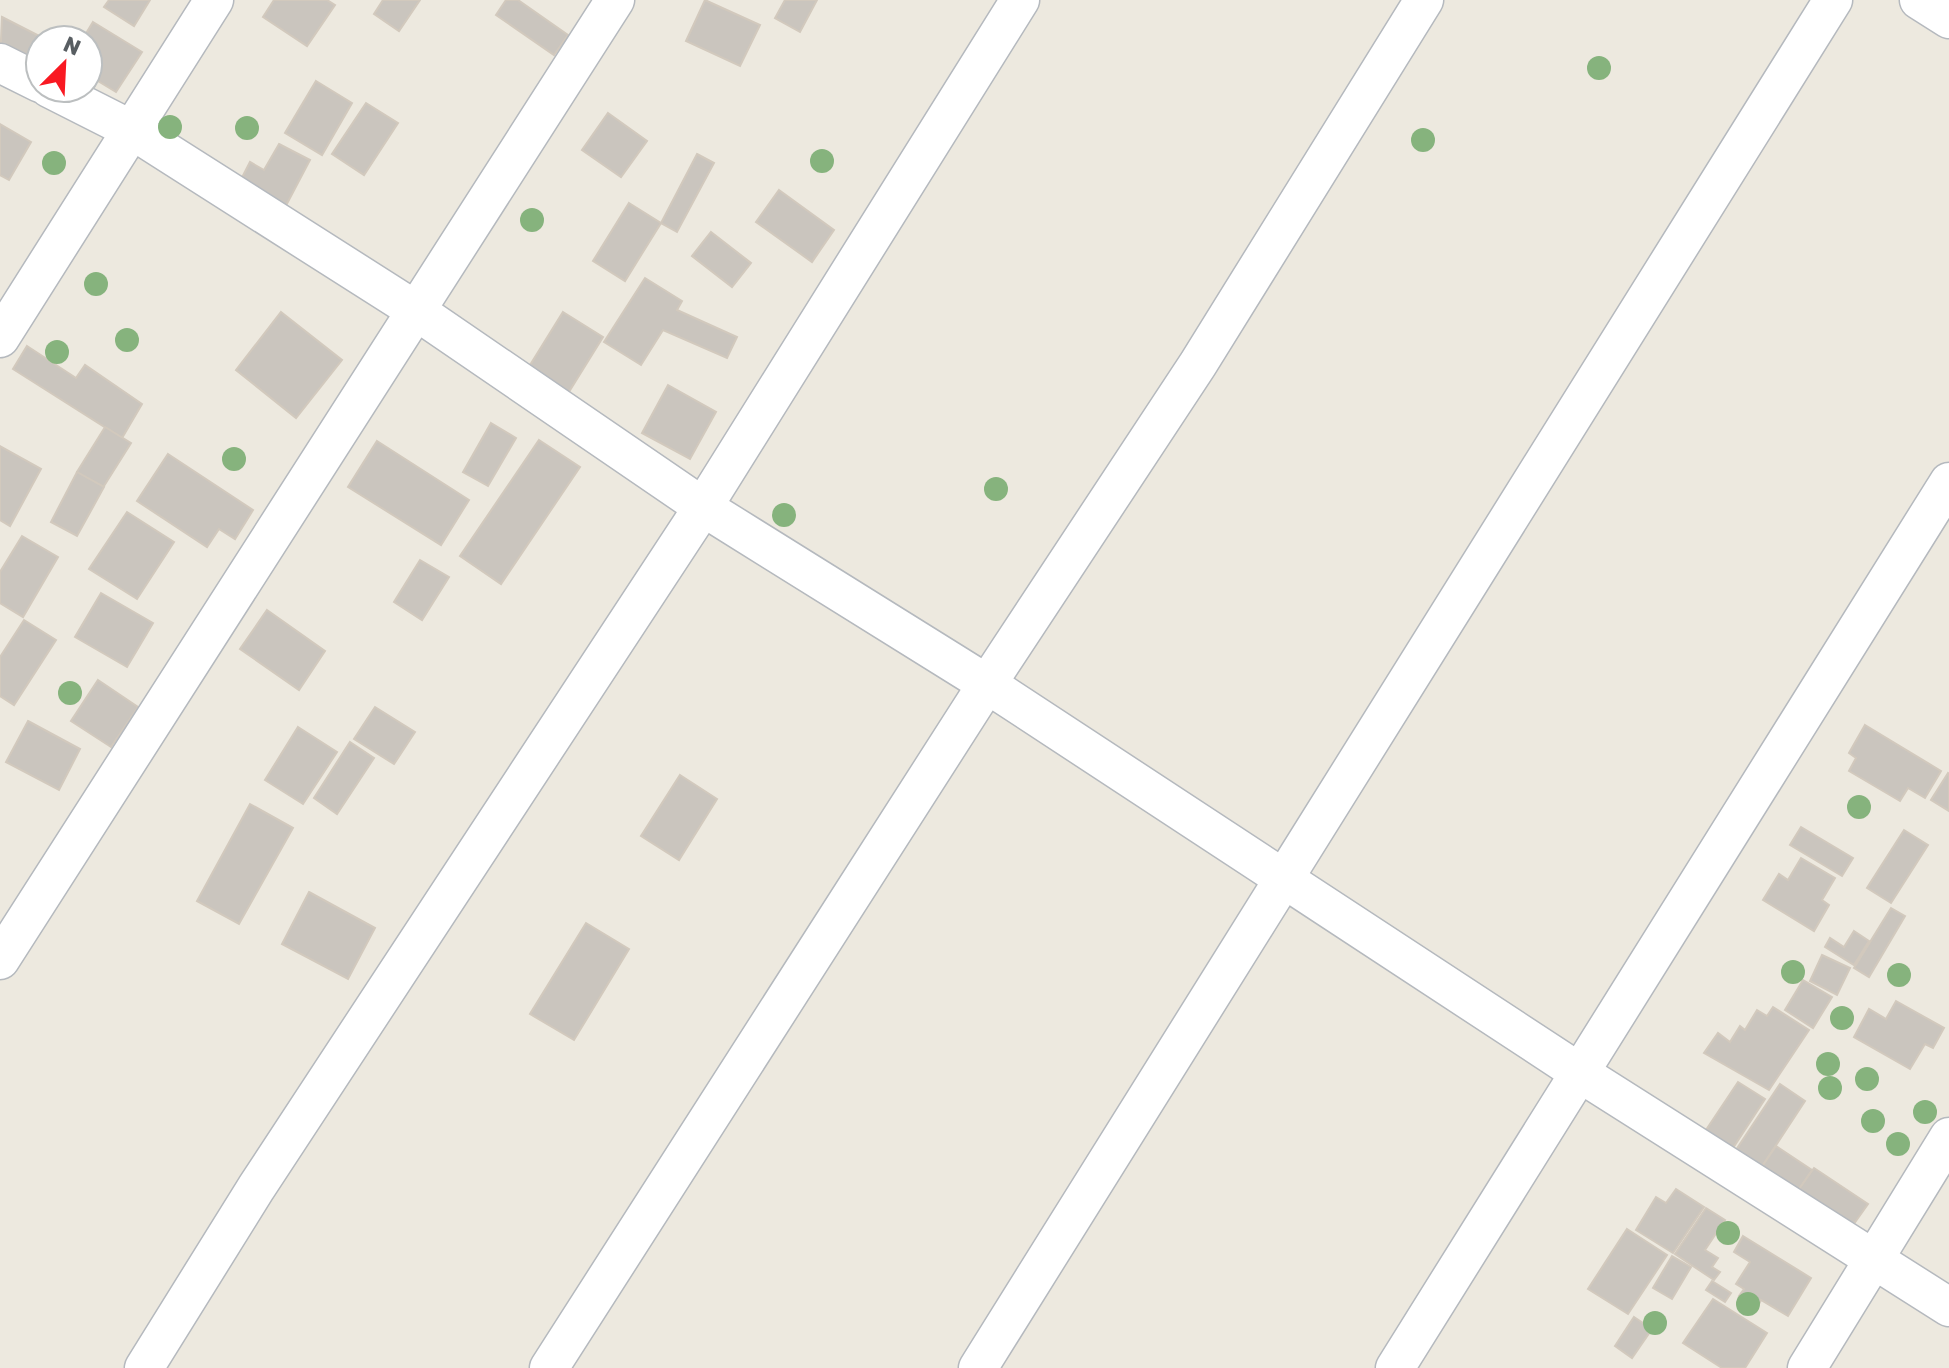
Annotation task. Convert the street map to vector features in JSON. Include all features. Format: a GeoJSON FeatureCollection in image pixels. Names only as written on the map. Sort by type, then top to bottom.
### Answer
{"type":"FeatureCollection","features":[{"type":"Feature","properties":{"kind":"street"},"geometry":{"type":"LineString","coordinates":[[0,338],[214,0]]}},
{"type":"Feature","properties":{"kind":"street"},"geometry":{"type":"LineString","coordinates":[[0,960],[615,0]]}},
{"type":"Feature","properties":{"kind":"street"},"geometry":{"type":"LineString","coordinates":[[144,1368],[256,1188],[703,507],[1020,0]]}},
{"type":"Feature","properties":{"kind":"street"},"geometry":{"type":"LineString","coordinates":[[549,1368],[987,684],[1198,364],[1424,0]]}},
{"type":"Feature","properties":{"kind":"street"},"geometry":{"type":"LineString","coordinates":[[978,1368],[1833,0]]}},
{"type":"Feature","properties":{"kind":"street"},"geometry":{"type":"LineString","coordinates":[[1919,0],[1949,19]]}},
{"type":"Feature","properties":{"kind":"street"},"geometry":{"type":"LineString","coordinates":[[0,63],[24,75]]}},
{"type":"Feature","properties":{"kind":"street"},"geometry":{"type":"LineString","coordinates":[[81,104],[132,130],[415,310],[703,507],[987,684],[1580,1073],[1949,1307]]}},
{"type":"Feature","properties":{"kind":"street"},"geometry":{"type":"LineString","coordinates":[[1395,1368],[1949,482]]}},
{"type":"Feature","properties":{"kind":"street"},"geometry":{"type":"LineString","coordinates":[[1807,1368],[1949,1137]]}},
{"type":"Feature","properties":{"kind":"building"},"geometry":{"type":"Polygon","coordinates":[[[109,0],[150,0],[134,26],[104,7],[109,0]]]}},
{"type":"Feature","properties":{"kind":"building"},"geometry":{"type":"Polygon","coordinates":[[[274,0],[327,0],[335,5],[307,46],[263,17],[274,0]]]}},
{"type":"Feature","properties":{"kind":"building"},"geometry":{"type":"Polygon","coordinates":[[[383,0],[420,0],[399,31],[374,14],[383,0]]]}},
{"type":"Feature","properties":{"kind":"building"},"geometry":{"type":"Polygon","coordinates":[[[506,0],[518,0],[568,35],[554,55],[496,15],[506,0]]]}},
{"type":"Feature","properties":{"kind":"building"},"geometry":{"type":"Polygon","coordinates":[[[705,0],[760,25],[740,66],[686,41],[705,0]]]}},
{"type":"Feature","properties":{"kind":"building"},"geometry":{"type":"Polygon","coordinates":[[[785,0],[817,0],[800,32],[775,18],[785,0]]]}},
{"type":"Feature","properties":{"kind":"building"},"geometry":{"type":"Polygon","coordinates":[[[2,17],[24,28],[24,74],[0,62],[2,17]]]}},
{"type":"Feature","properties":{"kind":"building"},"geometry":{"type":"Polygon","coordinates":[[[104,29],[142,52],[116,92],[104,85],[104,29]]]}},
{"type":"Feature","properties":{"kind":"building"},"geometry":{"type":"Polygon","coordinates":[[[316,81],[352,103],[322,155],[285,133],[316,81]]]}},
{"type":"Feature","properties":{"kind":"building"},"geometry":{"type":"Polygon","coordinates":[[[366,103],[398,123],[364,175],[332,154],[366,103]]]}},
{"type":"Feature","properties":{"kind":"building"},"geometry":{"type":"Polygon","coordinates":[[[608,113],[647,141],[621,177],[582,150],[608,113]]]}},
{"type":"Feature","properties":{"kind":"building"},"geometry":{"type":"Polygon","coordinates":[[[0,124],[31,142],[9,180],[0,175],[0,124]]]}},
{"type":"Feature","properties":{"kind":"building"},"geometry":{"type":"Polygon","coordinates":[[[279,144],[310,160],[279,219],[233,195],[250,162],[264,170],[279,144]]]}},
{"type":"Feature","properties":{"kind":"building"},"geometry":{"type":"Polygon","coordinates":[[[697,154],[714,163],[677,232],[661,223],[697,154]]]}},
{"type":"Feature","properties":{"kind":"building"},"geometry":{"type":"Polygon","coordinates":[[[779,190],[834,230],[812,262],[756,222],[779,190]]]}},
{"type":"Feature","properties":{"kind":"building"},"geometry":{"type":"Polygon","coordinates":[[[629,203],[661,223],[625,281],[593,261],[629,203]]]}},
{"type":"Feature","properties":{"kind":"building"},"geometry":{"type":"Polygon","coordinates":[[[711,232],[751,263],[732,287],[692,256],[711,232]]]}},
{"type":"Feature","properties":{"kind":"building"},"geometry":{"type":"Polygon","coordinates":[[[645,278],[682,301],[677,310],[737,337],[727,358],[663,330],[641,365],[604,342],[645,278]]]}},
{"type":"Feature","properties":{"kind":"building"},"geometry":{"type":"Polygon","coordinates":[[[281,312],[342,360],[296,418],[236,370],[281,312]]]}},
{"type":"Feature","properties":{"kind":"building"},"geometry":{"type":"Polygon","coordinates":[[[563,312],[603,337],[562,403],[522,378],[563,312]]]}},
{"type":"Feature","properties":{"kind":"building"},"geometry":{"type":"Polygon","coordinates":[[[27,346],[76,378],[85,365],[142,404],[122,438],[13,369],[27,346]]]}},
{"type":"Feature","properties":{"kind":"building"},"geometry":{"type":"Polygon","coordinates":[[[668,385],[716,412],[690,459],[642,433],[668,385]]]}},
{"type":"Feature","properties":{"kind":"building"},"geometry":{"type":"Polygon","coordinates":[[[491,423],[516,438],[488,486],[463,472],[491,423]]]}},
{"type":"Feature","properties":{"kind":"building"},"geometry":{"type":"Polygon","coordinates":[[[105,427],[131,443],[102,489],[77,472],[105,427]]]}},
{"type":"Feature","properties":{"kind":"building"},"geometry":{"type":"Polygon","coordinates":[[[539,440],[580,467],[501,584],[460,556],[539,440]]]}},
{"type":"Feature","properties":{"kind":"building"},"geometry":{"type":"Polygon","coordinates":[[[377,441],[469,500],[441,545],[348,487],[377,441]]]}},
{"type":"Feature","properties":{"kind":"building"},"geometry":{"type":"Polygon","coordinates":[[[0,446],[41,469],[10,526],[0,520],[0,446]]]}},
{"type":"Feature","properties":{"kind":"building"},"geometry":{"type":"Polygon","coordinates":[[[168,454],[253,510],[235,539],[219,529],[207,547],[137,501],[168,454]]]}},
{"type":"Feature","properties":{"kind":"building"},"geometry":{"type":"Polygon","coordinates":[[[77,472],[104,487],[77,536],[51,522],[77,472]]]}},
{"type":"Feature","properties":{"kind":"building"},"geometry":{"type":"Polygon","coordinates":[[[127,512],[174,542],[137,599],[89,569],[127,512]]]}},
{"type":"Feature","properties":{"kind":"building"},"geometry":{"type":"Polygon","coordinates":[[[22,536],[58,557],[23,617],[0,603],[0,572],[22,536]]]}},
{"type":"Feature","properties":{"kind":"building"},"geometry":{"type":"Polygon","coordinates":[[[420,560],[449,577],[422,620],[394,602],[420,560]]]}},
{"type":"Feature","properties":{"kind":"building"},"geometry":{"type":"Polygon","coordinates":[[[101,593],[153,623],[127,667],[75,637],[101,593]]]}},
{"type":"Feature","properties":{"kind":"building"},"geometry":{"type":"Polygon","coordinates":[[[267,610],[325,651],[299,690],[240,649],[267,610]]]}},
{"type":"Feature","properties":{"kind":"building"},"geometry":{"type":"Polygon","coordinates":[[[24,620],[56,640],[14,705],[0,696],[0,657],[24,620]]]}},
{"type":"Feature","properties":{"kind":"building"},"geometry":{"type":"Polygon","coordinates":[[[98,680],[138,707],[111,747],[71,721],[98,680]]]}},
{"type":"Feature","properties":{"kind":"building"},"geometry":{"type":"Polygon","coordinates":[[[375,707],[415,732],[394,764],[354,739],[375,707]]]}},
{"type":"Feature","properties":{"kind":"building"},"geometry":{"type":"Polygon","coordinates":[[[28,721],[80,749],[59,790],[6,762],[28,721]]]}},
{"type":"Feature","properties":{"kind":"building"},"geometry":{"type":"Polygon","coordinates":[[[1865,725],[1941,771],[1925,798],[1908,788],[1900,801],[1849,771],[1856,758],[1849,753],[1865,725]]]}},
{"type":"Feature","properties":{"kind":"building"},"geometry":{"type":"Polygon","coordinates":[[[298,727],[337,752],[303,804],[265,780],[298,727]]]}},
{"type":"Feature","properties":{"kind":"building"},"geometry":{"type":"Polygon","coordinates":[[[350,742],[374,758],[337,814],[314,798],[350,742]]]}},
{"type":"Feature","properties":{"kind":"building"},"geometry":{"type":"Polygon","coordinates":[[[1949,774],[1949,811],[1931,800],[1949,774]]]}},
{"type":"Feature","properties":{"kind":"building"},"geometry":{"type":"Polygon","coordinates":[[[680,775],[717,799],[679,860],[641,836],[680,775]]]}},
{"type":"Feature","properties":{"kind":"building"},"geometry":{"type":"Polygon","coordinates":[[[250,804],[293,828],[239,924],[197,901],[250,804]]]}},
{"type":"Feature","properties":{"kind":"building"},"geometry":{"type":"Polygon","coordinates":[[[1801,827],[1853,858],[1842,876],[1790,845],[1801,827]]]}},
{"type":"Feature","properties":{"kind":"building"},"geometry":{"type":"Polygon","coordinates":[[[1904,830],[1928,845],[1891,903],[1867,888],[1904,830]]]}},
{"type":"Feature","properties":{"kind":"building"},"geometry":{"type":"Polygon","coordinates":[[[1801,858],[1835,878],[1822,900],[1829,905],[1814,931],[1763,900],[1779,874],[1788,880],[1801,858]]]}},
{"type":"Feature","properties":{"kind":"building"},"geometry":{"type":"Polygon","coordinates":[[[309,892],[375,928],[348,979],[282,944],[309,892]]]}},
{"type":"Feature","properties":{"kind":"building"},"geometry":{"type":"Polygon","coordinates":[[[1891,908],[1905,916],[1869,977],[1854,968],[1891,908]]]}},
{"type":"Feature","properties":{"kind":"building"},"geometry":{"type":"Polygon","coordinates":[[[586,923],[629,949],[574,1040],[530,1014],[586,923]]]}},
{"type":"Feature","properties":{"kind":"building"},"geometry":{"type":"Polygon","coordinates":[[[1854,931],[1869,941],[1854,965],[1825,947],[1830,938],[1844,947],[1854,931]]]}},
{"type":"Feature","properties":{"kind":"building"},"geometry":{"type":"Polygon","coordinates":[[[1822,955],[1850,968],[1837,995],[1810,981],[1822,955]]]}},
{"type":"Feature","properties":{"kind":"building"},"geometry":{"type":"Polygon","coordinates":[[[1803,980],[1832,997],[1813,1028],[1785,1010],[1803,980]]]}},
{"type":"Feature","properties":{"kind":"building"},"geometry":{"type":"Polygon","coordinates":[[[1896,1001],[1944,1028],[1933,1048],[1925,1044],[1910,1069],[1854,1037],[1869,1009],[1886,1019],[1896,1001]]]}},
{"type":"Feature","properties":{"kind":"building"},"geometry":{"type":"Polygon","coordinates":[[[1773,1007],[1809,1030],[1769,1090],[1704,1053],[1718,1033],[1730,1042],[1740,1026],[1745,1030],[1757,1010],[1767,1016],[1773,1007]]]}},
{"type":"Feature","properties":{"kind":"building"},"geometry":{"type":"Polygon","coordinates":[[[1738,1082],[1765,1099],[1731,1151],[1704,1133],[1738,1082]]]}},
{"type":"Feature","properties":{"kind":"building"},"geometry":{"type":"Polygon","coordinates":[[[1780,1084],[1805,1101],[1761,1168],[1734,1153],[1780,1084]]]}},
{"type":"Feature","properties":{"kind":"building"},"geometry":{"type":"Polygon","coordinates":[[[1776,1146],[1812,1170],[1797,1192],[1761,1168],[1776,1146]]]}},
{"type":"Feature","properties":{"kind":"building"},"geometry":{"type":"Polygon","coordinates":[[[1814,1168],[1868,1204],[1851,1228],[1797,1192],[1814,1168]]]}},
{"type":"Feature","properties":{"kind":"building"},"geometry":{"type":"Polygon","coordinates":[[[1676,1189],[1704,1207],[1673,1253],[1636,1230],[1656,1197],[1666,1203],[1676,1189]]]}},
{"type":"Feature","properties":{"kind":"building"},"geometry":{"type":"Polygon","coordinates":[[[1706,1208],[1725,1220],[1705,1250],[1718,1258],[1712,1267],[1720,1272],[1714,1280],[1675,1254],[1706,1208]]]}},
{"type":"Feature","properties":{"kind":"building"},"geometry":{"type":"Polygon","coordinates":[[[1627,1229],[1667,1255],[1628,1314],[1588,1289],[1627,1229]]]}},
{"type":"Feature","properties":{"kind":"building"},"geometry":{"type":"Polygon","coordinates":[[[1743,1236],[1811,1278],[1788,1316],[1761,1300],[1757,1308],[1739,1296],[1744,1289],[1736,1284],[1750,1262],[1734,1252],[1743,1236]]]}},
{"type":"Feature","properties":{"kind":"building"},"geometry":{"type":"Polygon","coordinates":[[[1672,1256],[1691,1267],[1672,1299],[1653,1288],[1672,1256]]]}},
{"type":"Feature","properties":{"kind":"building"},"geometry":{"type":"Polygon","coordinates":[[[1712,1281],[1731,1293],[1725,1302],[1706,1290],[1712,1281]]]}},
{"type":"Feature","properties":{"kind":"building"},"geometry":{"type":"Polygon","coordinates":[[[1713,1299],[1767,1333],[1745,1368],[1722,1368],[1683,1343],[1713,1299]]]}},
{"type":"Feature","properties":{"kind":"building"},"geometry":{"type":"Polygon","coordinates":[[[1634,1317],[1652,1329],[1632,1358],[1615,1346],[1634,1317]]]}}]}
